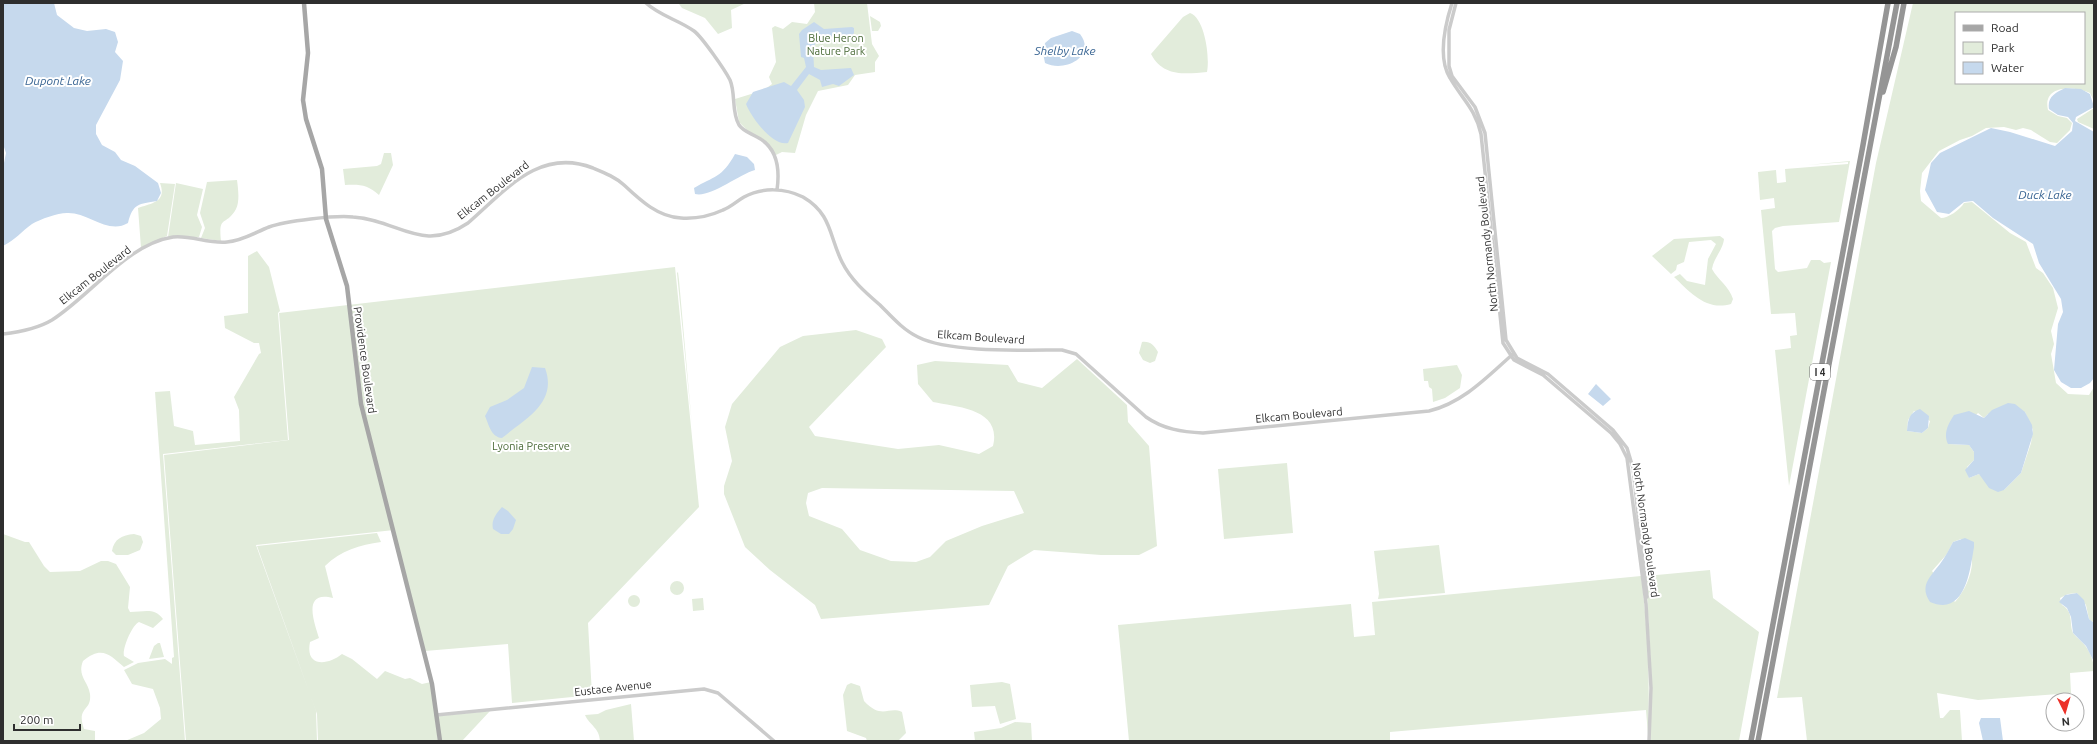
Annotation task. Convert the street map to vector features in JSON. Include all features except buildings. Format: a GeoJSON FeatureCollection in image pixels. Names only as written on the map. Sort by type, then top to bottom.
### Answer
{"type":"FeatureCollection","features":[{"type":"Feature","properties":{"kind":"highway"},"geometry":{"type":"LineString","coordinates":[[1883,26],[1884,3]]}},
{"type":"Feature","properties":{"kind":"highway","name":"I 4"},"geometry":{"type":"LineString","coordinates":[[1750,741],[1864,145],[1888,3]]}},
{"type":"Feature","properties":{"kind":"highway","name":"I 4"},"geometry":{"type":"LineString","coordinates":[[1758,741],[1871,132],[1897,3]]}},
{"type":"Feature","properties":{"kind":"highway"},"geometry":{"type":"LineString","coordinates":[[1871,132],[1896,47],[1904,3]]}},
{"type":"Feature","properties":{"kind":"main road","name":"Providence Boulevard"},"geometry":{"type":"LineString","coordinates":[[304,3],[308,53],[303,100],[306,119],[322,169],[326,219],[347,286],[361,404],[432,684],[440,741]]}},
{"type":"Feature","properties":{"kind":"street"},"geometry":{"type":"LineString","coordinates":[[646,3],[666,17],[694,31],[707,47],[730,80],[735,113],[740,127],[765,142],[774,154],[778,165],[777,190]]}},
{"type":"Feature","properties":{"kind":"street","name":"North Normandy Boulevard"},"geometry":{"type":"LineString","coordinates":[[1452,3],[1446,29],[1444,63],[1450,78],[1472,108],[1481,134],[1501,335],[1505,346],[1512,355],[1521,361],[1543,370],[1555,379],[1613,430],[1627,448],[1633,468],[1637,521],[1646,585],[1651,688],[1649,741]]}},
{"type":"Feature","properties":{"kind":"street","name":"North Normandy Boulevard"},"geometry":{"type":"LineString","coordinates":[[1456,3],[1449,30],[1449,66],[1452,76],[1475,107],[1485,133],[1505,332],[1507,343],[1512,355]]}},
{"type":"Feature","properties":{"kind":"street","name":"Elkcam Boulevard"},"geometry":{"type":"LineString","coordinates":[[3,334],[27,331],[52,320],[85,295],[126,260],[140,251],[165,239],[183,237],[228,242],[270,226],[288,222],[351,216],[370,218],[418,236],[445,234],[468,223],[530,171],[548,164],[562,162],[588,166],[616,178],[640,201],[652,208],[681,218],[713,214],[731,207],[752,194],[777,190],[792,192],[803,197],[821,212],[830,228],[839,256],[853,280],[916,336],[944,346],[1062,350],[1076,354],[1146,416],[1154,422],[1174,430],[1203,432],[1430,411],[1452,403],[1464,396],[1512,355]]}},
{"type":"Feature","properties":{"kind":"street","name":"Eustace Avenue"},"geometry":{"type":"LineString","coordinates":[[436,715],[704,689],[718,693],[774,741]]}},
{"type":"Feature","properties":{"kind":"green space"},"geometry":{"type":"Polygon","coordinates":[[[746,3],[731,10],[732,28],[718,34],[705,18],[682,8],[679,4],[746,3]]]}},
{"type":"Feature","properties":{"kind":"green space","name":"Blue Heron Nature Park"},"geometry":{"type":"Polygon","coordinates":[[[814,3],[867,3],[872,44],[879,56],[875,62],[875,72],[855,75],[848,85],[818,91],[806,115],[795,153],[782,152],[776,155],[764,140],[749,132],[739,122],[735,99],[764,90],[772,84],[769,77],[776,62],[772,28],[775,26],[783,29],[792,22],[807,24],[815,12],[814,3]]]}},
{"type":"Feature","properties":{"kind":"green space"},"geometry":{"type":"Polygon","coordinates":[[[1913,3],[2094,3],[2094,101],[2090,93],[2069,88],[2055,91],[2050,95],[2047,102],[2048,110],[2058,116],[2067,118],[2072,123],[2070,130],[2057,143],[2050,142],[2031,130],[2023,128],[2016,130],[2004,127],[1986,128],[1939,151],[1922,173],[1920,191],[1921,201],[1941,218],[1947,217],[1954,213],[1964,203],[1972,202],[2010,233],[2026,242],[2036,268],[2043,273],[2053,288],[2058,308],[2051,331],[2054,344],[2051,354],[2056,383],[2068,394],[2089,395],[2094,387],[2094,623],[2089,619],[2086,605],[2077,593],[2068,594],[2060,598],[2062,605],[2070,614],[2073,633],[2083,643],[2090,654],[2094,671],[2070,673],[2071,692],[2045,692],[2045,695],[1978,700],[1937,693],[1940,718],[1943,718],[1950,710],[1960,710],[1962,741],[1807,741],[1802,697],[1777,698],[1876,163],[1913,3]],[[1914,411],[1908,420],[1907,431],[1922,433],[1928,428],[1930,421],[1914,411]],[[2025,412],[1988,414],[1984,418],[1978,413],[1948,444],[1969,445],[1974,452],[1974,460],[1967,467],[1969,478],[1979,474],[2004,490],[2021,473],[2031,443],[2033,430],[2025,412]],[[1961,539],[1953,542],[1947,554],[1932,571],[1955,602],[1967,583],[1971,572],[1972,559],[1961,539]]]}},
{"type":"Feature","properties":{"kind":"green space"},"geometry":{"type":"Polygon","coordinates":[[[1190,13],[1195,16],[1203,30],[1208,58],[1207,72],[1183,73],[1168,70],[1162,67],[1151,54],[1183,17],[1190,13]]]}},
{"type":"Feature","properties":{"kind":"green space"},"geometry":{"type":"Polygon","coordinates":[[[870,16],[880,22],[881,26],[878,31],[872,31],[870,16]]]}},
{"type":"Feature","properties":{"kind":"green space"},"geometry":{"type":"Polygon","coordinates":[[[2094,108],[2094,129],[2078,122],[2077,119],[2094,108]]]}},
{"type":"Feature","properties":{"kind":"green space"},"geometry":{"type":"Polygon","coordinates":[[[384,153],[391,153],[393,165],[379,195],[364,186],[345,185],[343,169],[377,166],[381,164],[384,153]]]}},
{"type":"Feature","properties":{"kind":"green space"},"geometry":{"type":"Polygon","coordinates":[[[1850,161],[1839,222],[1783,226],[1775,228],[1772,231],[1775,269],[1778,272],[1807,268],[1811,260],[1820,260],[1824,263],[1831,262],[1789,486],[1775,350],[1791,348],[1790,336],[1797,335],[1795,313],[1771,314],[1761,210],[1775,208],[1774,198],[1760,200],[1758,172],[1776,170],[1777,183],[1786,182],[1785,169],[1848,164],[1848,162],[1807,165],[1850,161]]]}},
{"type":"Feature","properties":{"kind":"green space"},"geometry":{"type":"Polygon","coordinates":[[[237,180],[237,206],[229,218],[222,224],[220,233],[221,241],[201,238],[205,228],[200,213],[207,182],[237,180]]]}},
{"type":"Feature","properties":{"kind":"green space"},"geometry":{"type":"Polygon","coordinates":[[[160,183],[175,184],[167,236],[141,248],[138,208],[153,203],[160,198],[162,189],[160,183]]]}},
{"type":"Feature","properties":{"kind":"green space"},"geometry":{"type":"Polygon","coordinates":[[[176,183],[203,189],[197,215],[202,227],[199,237],[168,237],[176,183]]]}},
{"type":"Feature","properties":{"kind":"green space"},"geometry":{"type":"Polygon","coordinates":[[[1720,236],[1724,239],[1712,269],[1731,294],[1733,299],[1731,304],[1722,306],[1706,303],[1693,294],[1674,277],[1680,274],[1687,281],[1705,285],[1708,259],[1716,244],[1711,240],[1689,242],[1684,262],[1677,265],[1676,270],[1671,274],[1652,256],[1674,239],[1720,236]]]}},
{"type":"Feature","properties":{"kind":"green space"},"geometry":{"type":"Polygon","coordinates":[[[257,251],[269,267],[280,311],[278,313],[288,440],[163,454],[185,741],[125,741],[144,733],[161,719],[160,708],[153,689],[132,684],[124,670],[138,663],[165,659],[172,664],[172,658],[174,657],[155,392],[170,391],[174,426],[193,431],[195,445],[240,441],[239,410],[234,397],[261,353],[259,343],[254,343],[225,328],[224,316],[248,313],[248,256],[257,251]]]}},
{"type":"Feature","properties":{"kind":"green space","name":"Lyonia Preserve"},"geometry":{"type":"Polygon","coordinates":[[[675,267],[699,507],[588,623],[592,695],[512,703],[508,644],[425,651],[394,530],[256,545],[316,711],[317,741],[186,741],[164,455],[289,440],[279,313],[675,267]]]}},
{"type":"Feature","properties":{"kind":"green space"},"geometry":{"type":"Polygon","coordinates":[[[678,272],[679,280],[692,426],[677,273],[678,272]]]}},
{"type":"Feature","properties":{"kind":"green space"},"geometry":{"type":"Polygon","coordinates":[[[856,330],[882,339],[886,347],[809,427],[815,436],[898,449],[939,445],[979,454],[993,446],[994,434],[991,424],[985,417],[965,408],[933,402],[918,384],[917,365],[935,361],[1008,365],[1018,382],[1042,388],[1077,359],[1127,405],[1128,422],[1149,446],[1157,546],[1139,555],[1101,555],[1034,550],[1008,566],[989,605],[821,619],[815,605],[770,570],[745,547],[724,494],[724,486],[732,461],[725,427],[732,404],[780,347],[803,336],[856,330]],[[822,488],[808,493],[806,503],[809,516],[842,529],[860,550],[891,561],[916,562],[930,557],[946,541],[982,526],[1024,513],[1014,491],[822,488]]]}},
{"type":"Feature","properties":{"kind":"green space"},"geometry":{"type":"Polygon","coordinates":[[[1142,342],[1150,343],[1158,352],[1155,361],[1150,363],[1143,360],[1139,353],[1142,342]]]}},
{"type":"Feature","properties":{"kind":"green space"},"geometry":{"type":"Polygon","coordinates":[[[1457,365],[1462,375],[1460,388],[1445,398],[1433,402],[1432,389],[1429,387],[1428,381],[1424,381],[1423,369],[1457,365]]]}},
{"type":"Feature","properties":{"kind":"green space"},"geometry":{"type":"Polygon","coordinates":[[[1287,463],[1293,533],[1224,539],[1218,469],[1287,463]]]}},
{"type":"Feature","properties":{"kind":"green space"},"geometry":{"type":"Polygon","coordinates":[[[377,533],[381,542],[344,552],[331,560],[325,566],[333,598],[323,597],[317,599],[314,603],[312,609],[313,616],[319,638],[310,642],[309,650],[314,660],[318,662],[330,661],[342,654],[352,659],[377,679],[385,671],[405,679],[410,678],[422,684],[431,682],[438,741],[318,741],[317,714],[257,546],[377,533]]]}},
{"type":"Feature","properties":{"kind":"green space"},"geometry":{"type":"Polygon","coordinates":[[[3,534],[29,542],[44,566],[50,572],[80,571],[101,561],[108,561],[116,564],[130,587],[128,608],[130,612],[152,612],[160,615],[163,619],[153,628],[139,622],[133,628],[126,643],[124,656],[134,662],[124,667],[110,656],[101,653],[90,656],[83,661],[81,671],[89,689],[90,700],[83,713],[82,722],[84,729],[95,731],[95,741],[3,741],[3,534]]]}},
{"type":"Feature","properties":{"kind":"green space"},"geometry":{"type":"Polygon","coordinates":[[[134,534],[141,536],[143,542],[140,550],[128,555],[116,555],[112,551],[119,538],[134,534]]]}},
{"type":"Feature","properties":{"kind":"green space"},"geometry":{"type":"Polygon","coordinates":[[[1439,545],[1445,593],[1378,599],[1379,594],[1374,551],[1439,545]]]}},
{"type":"Feature","properties":{"kind":"green space"},"geometry":{"type":"Polygon","coordinates":[[[1710,570],[1713,598],[1759,632],[1739,741],[1650,741],[1652,688],[1646,576],[1710,570]]]}},
{"type":"Feature","properties":{"kind":"green space"},"geometry":{"type":"Polygon","coordinates":[[[1641,576],[1648,656],[1648,735],[1646,710],[1390,732],[1390,741],[1129,741],[1118,625],[1351,604],[1354,637],[1375,635],[1372,602],[1641,576]]]}},
{"type":"Feature","properties":{"kind":"green space"},"geometry":{"type":"Polygon","coordinates":[[[677,581],[682,583],[684,588],[682,593],[677,595],[672,593],[670,588],[672,583],[677,581]]]}},
{"type":"Feature","properties":{"kind":"green space"},"geometry":{"type":"Polygon","coordinates":[[[632,595],[636,595],[640,601],[636,607],[632,607],[628,603],[628,599],[632,595]]]}},
{"type":"Feature","properties":{"kind":"green space"},"geometry":{"type":"Polygon","coordinates":[[[703,598],[704,610],[693,611],[692,599],[703,598]]]}},
{"type":"Feature","properties":{"kind":"green space"},"geometry":{"type":"Polygon","coordinates":[[[160,643],[164,657],[149,659],[154,646],[160,643]]]}},
{"type":"Feature","properties":{"kind":"green space"},"geometry":{"type":"Polygon","coordinates":[[[1002,682],[1010,684],[1016,719],[1000,724],[995,706],[972,707],[970,685],[1002,682]]]}},
{"type":"Feature","properties":{"kind":"green space"},"geometry":{"type":"Polygon","coordinates":[[[851,683],[860,686],[864,701],[870,707],[880,711],[893,710],[902,712],[906,733],[898,741],[867,741],[866,738],[847,731],[843,695],[847,685],[851,683]]]}},
{"type":"Feature","properties":{"kind":"green space"},"geometry":{"type":"Polygon","coordinates":[[[631,704],[634,741],[600,741],[598,733],[585,715],[598,714],[606,710],[631,704]]]}},
{"type":"Feature","properties":{"kind":"green space"},"geometry":{"type":"Polygon","coordinates":[[[490,711],[462,741],[441,741],[438,716],[490,711]]]}},
{"type":"Feature","properties":{"kind":"green space"},"geometry":{"type":"Polygon","coordinates":[[[1015,722],[1031,723],[1032,741],[975,741],[974,732],[1001,728],[1015,722]]]}},
{"type":"Feature","properties":{"kind":"water","name":"Dupont Lake"},"geometry":{"type":"Polygon","coordinates":[[[3,3],[54,3],[57,15],[74,28],[87,31],[106,29],[115,32],[118,42],[115,52],[123,61],[120,80],[96,125],[96,134],[102,145],[115,152],[121,160],[135,166],[158,183],[161,193],[157,201],[141,204],[135,208],[128,223],[120,226],[105,225],[75,214],[59,214],[44,218],[32,224],[3,246],[3,168],[6,153],[3,144],[3,3]]]}},
{"type":"Feature","properties":{"kind":"water"},"geometry":{"type":"Polygon","coordinates":[[[814,22],[824,29],[854,28],[854,33],[850,38],[816,42],[813,49],[814,67],[821,70],[851,68],[854,75],[839,86],[833,84],[822,87],[820,80],[809,74],[797,90],[804,100],[805,107],[788,143],[782,143],[769,136],[763,130],[746,104],[753,92],[784,82],[791,86],[806,67],[804,58],[801,57],[799,34],[802,30],[814,22]]]}},
{"type":"Feature","properties":{"kind":"water","name":"Shelby Lake"},"geometry":{"type":"Polygon","coordinates":[[[1072,31],[1080,34],[1084,42],[1085,49],[1082,55],[1069,64],[1061,66],[1053,66],[1045,63],[1043,53],[1045,43],[1051,38],[1072,31]]]}},
{"type":"Feature","properties":{"kind":"water","name":"Duck Lake"},"geometry":{"type":"Polygon","coordinates":[[[2065,88],[2081,89],[2090,94],[2094,107],[2076,117],[2075,121],[2094,132],[2094,378],[2090,383],[2081,388],[2071,388],[2061,382],[2054,370],[2058,324],[2063,312],[2061,299],[2039,263],[2033,244],[1993,218],[1973,201],[1964,202],[1949,214],[1937,212],[1925,190],[1931,163],[1940,153],[1991,128],[2010,132],[2055,146],[2072,131],[2073,123],[2068,117],[2058,115],[2049,109],[2049,101],[2052,96],[2065,88]]]}},
{"type":"Feature","properties":{"kind":"water"},"geometry":{"type":"Polygon","coordinates":[[[735,154],[747,157],[754,164],[755,170],[708,193],[695,194],[694,188],[722,172],[735,154]]]}},
{"type":"Feature","properties":{"kind":"water"},"geometry":{"type":"Polygon","coordinates":[[[532,367],[545,368],[548,380],[547,391],[543,401],[529,417],[502,438],[498,437],[491,430],[485,416],[490,407],[507,400],[524,388],[532,367]]]}},
{"type":"Feature","properties":{"kind":"water"},"geometry":{"type":"Polygon","coordinates":[[[1596,384],[1611,399],[1603,406],[1588,394],[1596,384]]]}},
{"type":"Feature","properties":{"kind":"water"},"geometry":{"type":"Polygon","coordinates":[[[2008,403],[2015,404],[2025,412],[2032,425],[2033,434],[2021,473],[2004,490],[1998,492],[1989,488],[1979,474],[1969,478],[1965,470],[1974,460],[1974,452],[1969,445],[1948,444],[1946,433],[1948,425],[1954,415],[1969,411],[1984,418],[1992,410],[2008,403]]]}},
{"type":"Feature","properties":{"kind":"water"},"geometry":{"type":"Polygon","coordinates":[[[1920,409],[1929,416],[1928,428],[1922,433],[1907,431],[1911,415],[1913,412],[1920,409]]]}},
{"type":"Feature","properties":{"kind":"water"},"geometry":{"type":"Polygon","coordinates":[[[502,507],[516,520],[513,529],[509,534],[501,534],[493,529],[493,520],[502,507]]]}},
{"type":"Feature","properties":{"kind":"water"},"geometry":{"type":"Polygon","coordinates":[[[1965,538],[1974,542],[1974,547],[1968,579],[1964,589],[1958,598],[1951,603],[1942,605],[1930,602],[1926,591],[1927,582],[1944,559],[1953,542],[1965,538]]]}},
{"type":"Feature","properties":{"kind":"water"},"geometry":{"type":"Polygon","coordinates":[[[2077,593],[2084,600],[2089,619],[2094,623],[2094,662],[2086,646],[2073,633],[2071,617],[2067,608],[2059,602],[2065,595],[2077,593]]]}},
{"type":"Feature","properties":{"kind":"water"},"geometry":{"type":"Polygon","coordinates":[[[1981,718],[2000,718],[2003,741],[1983,741],[1979,723],[1981,718]]]}}]}
